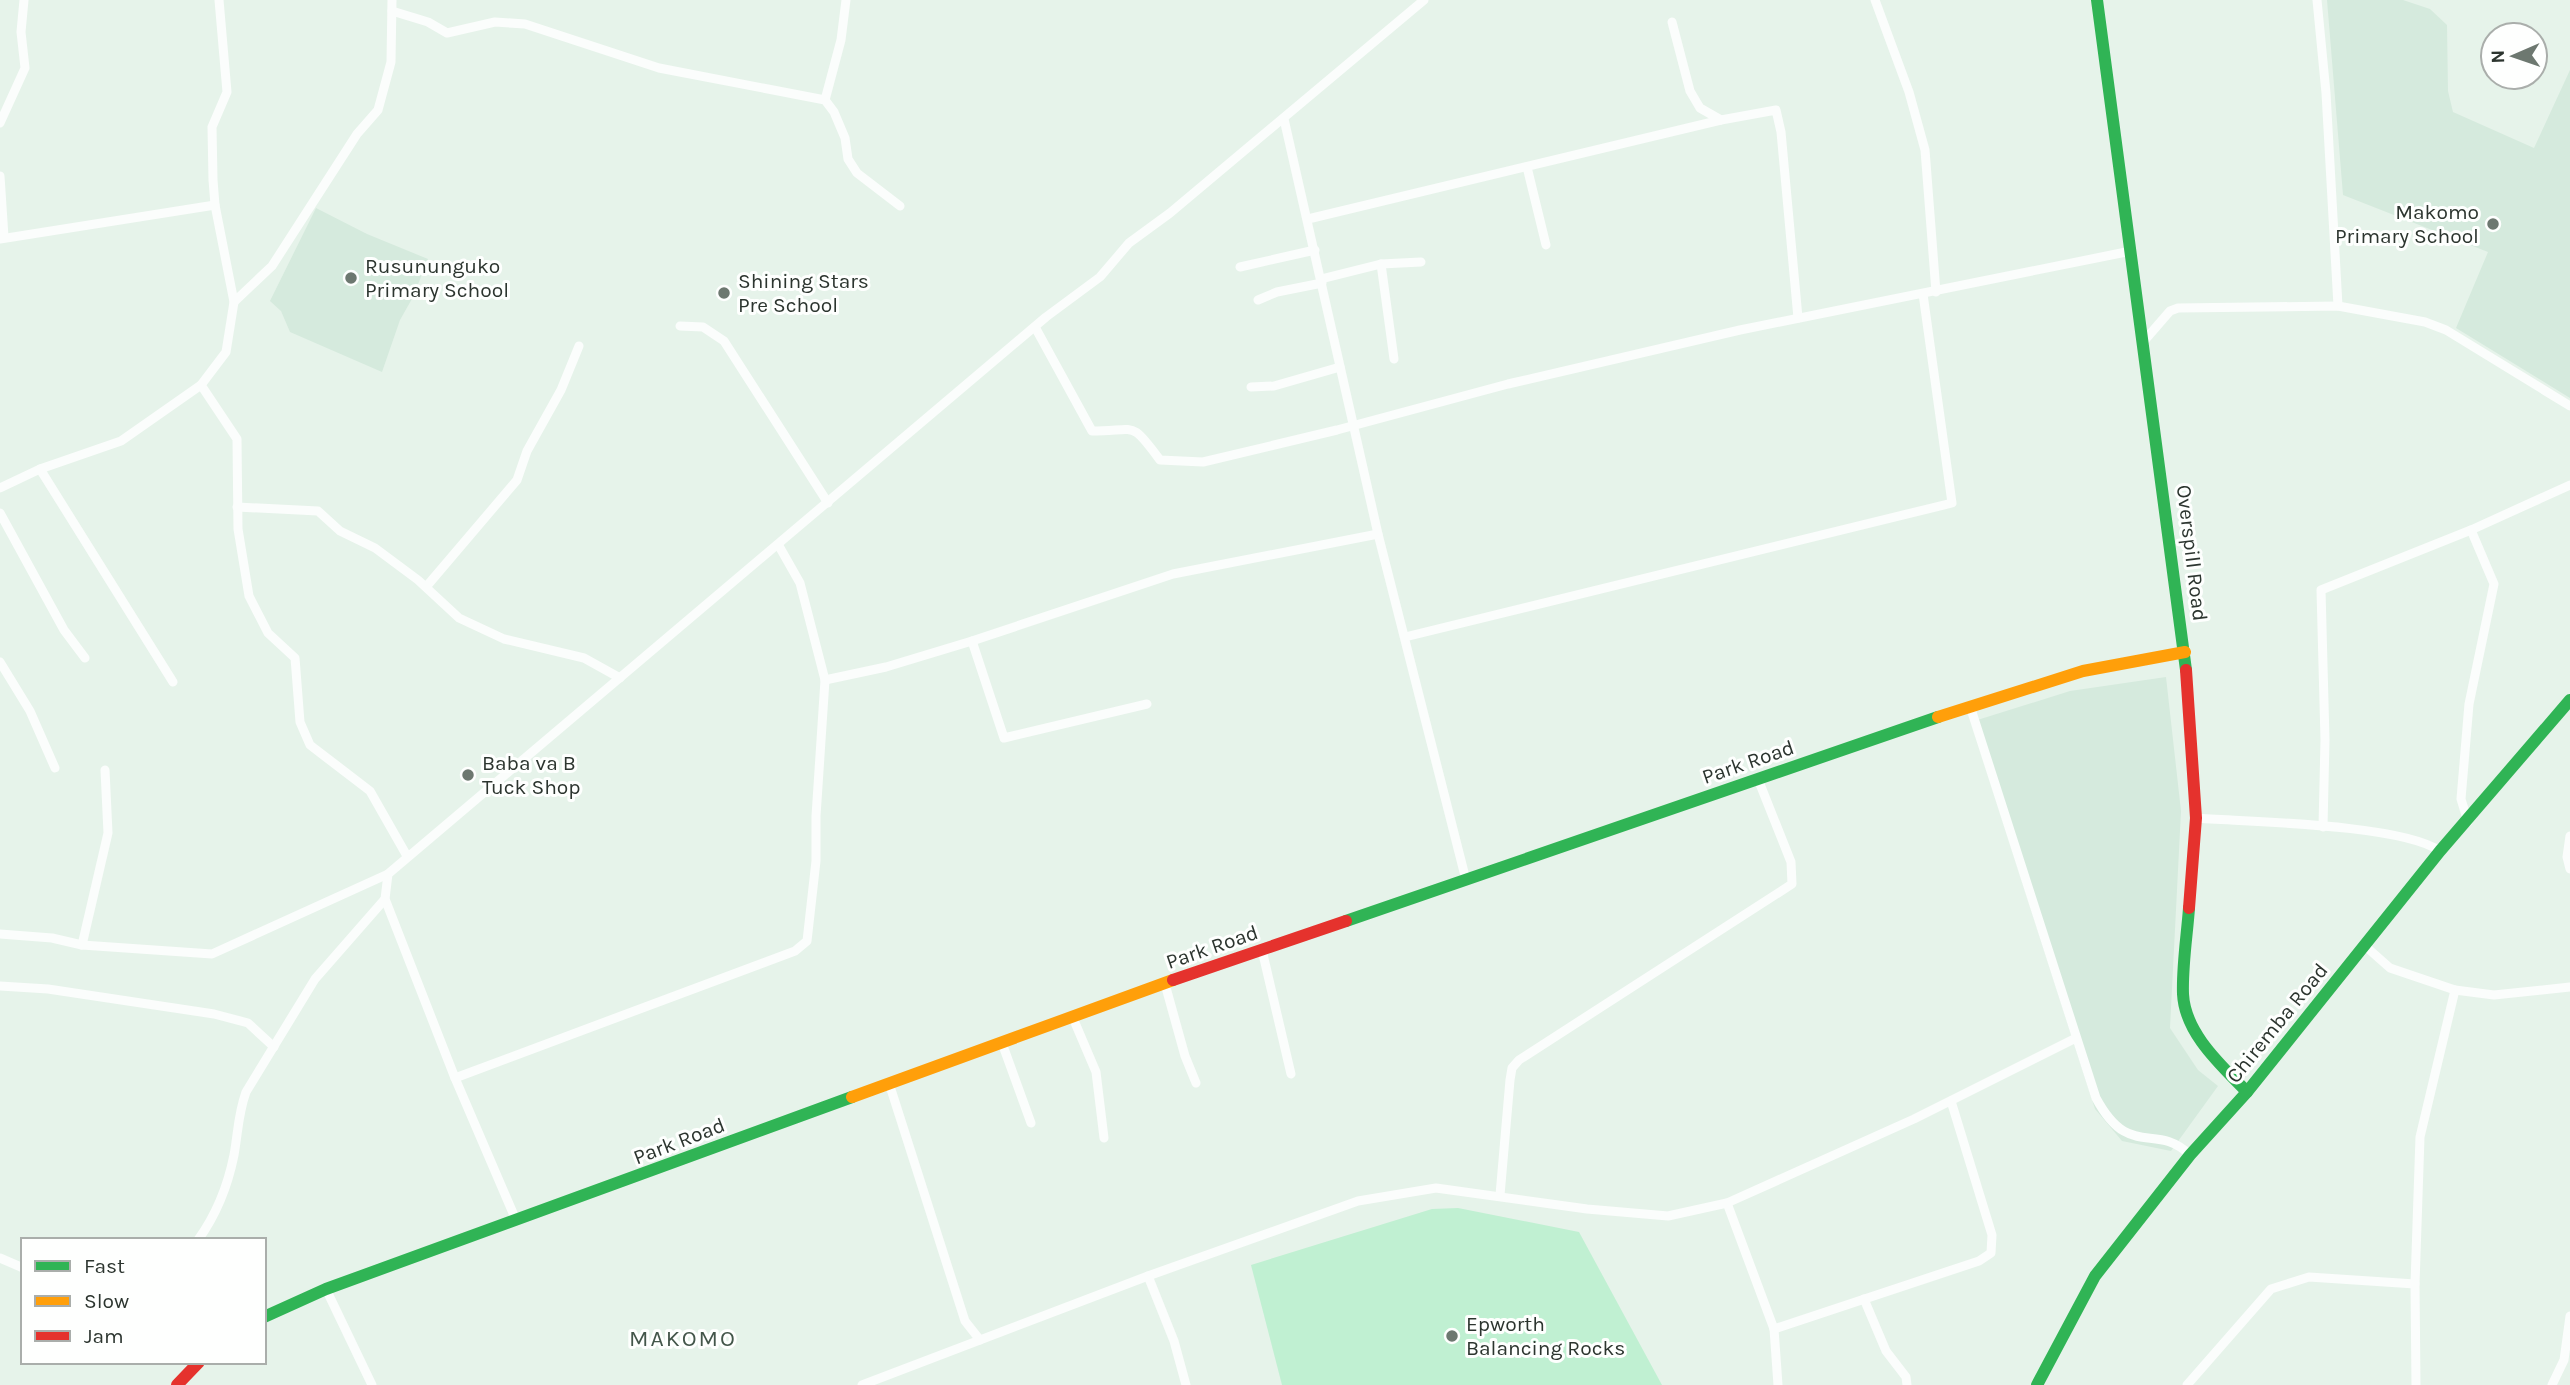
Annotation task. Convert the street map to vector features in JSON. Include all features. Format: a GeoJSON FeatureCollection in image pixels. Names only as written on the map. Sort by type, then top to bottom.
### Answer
{"type":"FeatureCollection","features":[{"type":"Feature","properties":{"kind":"street"},"geometry":{"type":"LineString","coordinates":[[0,123],[25,68],[21,32],[24,0]]}},
{"type":"Feature","properties":{"kind":"street"},"geometry":{"type":"LineString","coordinates":[[0,488],[40,469],[121,441],[182,401],[201,385],[226,352],[234,302],[215,205],[212,127],[227,92],[219,0]]}},
{"type":"Feature","properties":{"kind":"street"},"geometry":{"type":"LineString","coordinates":[[234,302],[272,266],[357,134],[378,110],[391,62],[392,0]]}},
{"type":"Feature","properties":{"kind":"street"},"geometry":{"type":"LineString","coordinates":[[825,100],[841,40],[846,0]]}},
{"type":"Feature","properties":{"kind":"street"},"geometry":{"type":"LineString","coordinates":[[0,934],[52,938],[82,945],[212,954],[388,874],[1035,327],[1100,276],[1129,243],[1284,119],[1424,0]]}},
{"type":"Feature","properties":{"kind":"street"},"geometry":{"type":"LineString","coordinates":[[1875,0],[1909,92],[1924,150],[1936,292]]}},
{"type":"Feature","properties":{"kind":"street","name":"Overspill Road"},"geometry":{"type":"LineString","coordinates":[[2097,0],[2185,652],[2196,818],[2183,996],[2189,1023],[2197,1038],[2247,1092]]}},
{"type":"Feature","properties":{"kind":"street"},"geometry":{"type":"LineString","coordinates":[[2317,0],[2324,67],[2338,306]]}},
{"type":"Feature","properties":{"kind":"street"},"geometry":{"type":"LineString","coordinates":[[392,11],[428,22],[447,33],[495,22],[525,24],[659,68],[825,100],[845,138],[848,159],[857,173],[900,206]]}},
{"type":"Feature","properties":{"kind":"street"},"geometry":{"type":"LineString","coordinates":[[1672,22],[1690,91],[1700,108],[1721,120]]}},
{"type":"Feature","properties":{"kind":"street"},"geometry":{"type":"LineString","coordinates":[[1308,219],[1721,120],[1776,110],[1781,132],[1798,318]]}},
{"type":"Feature","properties":{"kind":"street"},"geometry":{"type":"LineString","coordinates":[[1284,119],[1378,534],[1466,880]]}},
{"type":"Feature","properties":{"kind":"street"},"geometry":{"type":"LineString","coordinates":[[1527,167],[1546,245]]}},
{"type":"Feature","properties":{"kind":"street"},"geometry":{"type":"LineString","coordinates":[[0,176],[2,238],[215,205]]}},
{"type":"Feature","properties":{"kind":"street"},"geometry":{"type":"LineString","coordinates":[[1240,267],[1315,250]]}},
{"type":"Feature","properties":{"kind":"street"},"geometry":{"type":"LineString","coordinates":[[1035,327],[1076,396],[1092,431],[1126,427],[1139,432],[1160,460],[1203,462],[1353,426],[1508,384],[1798,318],[2131,251]]}},
{"type":"Feature","properties":{"kind":"street"},"geometry":{"type":"LineString","coordinates":[[1258,300],[1277,292],[1381,264],[1421,262]]}},
{"type":"Feature","properties":{"kind":"street"},"geometry":{"type":"LineString","coordinates":[[1381,264],[1394,359]]}},
{"type":"Feature","properties":{"kind":"street"},"geometry":{"type":"LineString","coordinates":[[1405,637],[1952,503],[1923,294]]}},
{"type":"Feature","properties":{"kind":"street"},"geometry":{"type":"LineString","coordinates":[[2144,341],[2170,311],[2178,308],[2338,306],[2382,312],[2446,330],[2570,406]]}},
{"type":"Feature","properties":{"kind":"street"},"geometry":{"type":"LineString","coordinates":[[680,326],[704,327],[724,341],[828,503]]}},
{"type":"Feature","properties":{"kind":"street"},"geometry":{"type":"LineString","coordinates":[[426,587],[517,480],[527,450],[561,390],[579,346]]}},
{"type":"Feature","properties":{"kind":"street"},"geometry":{"type":"LineString","coordinates":[[1251,387],[1274,386],[1340,367]]}},
{"type":"Feature","properties":{"kind":"street"},"geometry":{"type":"LineString","coordinates":[[201,385],[230,424],[237,439],[237,507],[246,589],[268,633],[295,658],[300,722],[305,736],[317,752],[370,791],[407,856]]}},
{"type":"Feature","properties":{"kind":"street"},"geometry":{"type":"LineString","coordinates":[[40,469],[173,682]]}},
{"type":"Feature","properties":{"kind":"street"},"geometry":{"type":"LineString","coordinates":[[2323,827],[2325,740],[2321,590],[2471,530],[2570,485]]}},
{"type":"Feature","properties":{"kind":"street"},"geometry":{"type":"LineString","coordinates":[[237,507],[318,511],[340,531],[375,548],[426,587],[449,612],[509,641],[584,658],[620,678]]}},
{"type":"Feature","properties":{"kind":"street"},"geometry":{"type":"LineString","coordinates":[[0,513],[64,630],[85,658]]}},
{"type":"Feature","properties":{"kind":"street"},"geometry":{"type":"LineString","coordinates":[[2468,822],[2461,799],[2469,704],[2494,584],[2471,530]]}},
{"type":"Feature","properties":{"kind":"street"},"geometry":{"type":"LineString","coordinates":[[825,680],[886,667],[972,642],[1173,574],[1378,534]]}},
{"type":"Feature","properties":{"kind":"street"},"geometry":{"type":"LineString","coordinates":[[455,1078],[795,951],[807,941],[817,861],[816,816],[825,680],[800,583],[779,546]]}},
{"type":"Feature","properties":{"kind":"street"},"geometry":{"type":"LineString","coordinates":[[972,642],[1004,737],[1147,704]]}},
{"type":"Feature","properties":{"kind":"street","name":"Park Road"},"geometry":{"type":"LineString","coordinates":[[266,1316],[326,1289],[1262,950],[1970,706],[2083,671],[2185,652]]}},
{"type":"Feature","properties":{"kind":"street"},"geometry":{"type":"LineString","coordinates":[[0,662],[30,711],[55,768]]}},
{"type":"Feature","properties":{"kind":"street","name":"Chiremba Road"},"geometry":{"type":"LineString","coordinates":[[2037,1385],[2095,1276],[2190,1155],[2247,1092],[2440,851],[2468,822],[2570,700]]}},
{"type":"Feature","properties":{"kind":"street"},"geometry":{"type":"LineString","coordinates":[[1970,706],[2096,1098],[2118,1128],[2133,1138],[2174,1142],[2190,1155]]}},
{"type":"Feature","properties":{"kind":"street"},"geometry":{"type":"LineString","coordinates":[[82,945],[108,833],[105,770]]}},
{"type":"Feature","properties":{"kind":"street"},"geometry":{"type":"LineString","coordinates":[[1500,1195],[1510,1080],[1512,1068],[1519,1059],[1792,884],[1791,862],[1758,779]]}},
{"type":"Feature","properties":{"kind":"street"},"geometry":{"type":"LineString","coordinates":[[2196,818],[2323,827],[2426,841],[2440,851]]}},
{"type":"Feature","properties":{"kind":"street"},"geometry":{"type":"LineString","coordinates":[[2570,836],[2567,857],[2570,870]]}},
{"type":"Feature","properties":{"kind":"street"},"geometry":{"type":"LineString","coordinates":[[388,874],[385,899],[455,1078],[516,1220]]}},
{"type":"Feature","properties":{"kind":"street"},"geometry":{"type":"LineString","coordinates":[[199,1238],[212,1220],[232,1163],[238,1112],[246,1092],[315,979],[385,899]]}},
{"type":"Feature","properties":{"kind":"street"},"geometry":{"type":"LineString","coordinates":[[2364,945],[2390,968],[2455,990],[2494,995],[2570,987]]}},
{"type":"Feature","properties":{"kind":"street"},"geometry":{"type":"LineString","coordinates":[[1262,950],[1291,1074]]}},
{"type":"Feature","properties":{"kind":"street"},"geometry":{"type":"LineString","coordinates":[[1166,984],[1185,1056],[1196,1083]]}},
{"type":"Feature","properties":{"kind":"street"},"geometry":{"type":"LineString","coordinates":[[0,986],[48,989],[214,1014],[248,1023],[274,1046]]}},
{"type":"Feature","properties":{"kind":"street"},"geometry":{"type":"LineString","coordinates":[[2416,1385],[2415,1284],[2420,1137],[2455,990]]}},
{"type":"Feature","properties":{"kind":"street"},"geometry":{"type":"LineString","coordinates":[[1073,1018],[1096,1072],[1104,1138]]}},
{"type":"Feature","properties":{"kind":"street"},"geometry":{"type":"LineString","coordinates":[[862,1385],[1148,1276],[1358,1201],[1436,1188],[1587,1209],[1668,1216],[1727,1203],[1951,1101],[2076,1038]]}},
{"type":"Feature","properties":{"kind":"street"},"geometry":{"type":"LineString","coordinates":[[1002,1043],[1031,1123]]}},
{"type":"Feature","properties":{"kind":"street"},"geometry":{"type":"LineString","coordinates":[[889,1083],[965,1321],[980,1340]]}},
{"type":"Feature","properties":{"kind":"street"},"geometry":{"type":"LineString","coordinates":[[1773,1329],[1979,1262],[1991,1252],[1992,1235],[1951,1101]]}},
{"type":"Feature","properties":{"kind":"street"},"geometry":{"type":"LineString","coordinates":[[1727,1203],[1773,1329],[1778,1385]]}},
{"type":"Feature","properties":{"kind":"street"},"geometry":{"type":"LineString","coordinates":[[0,1258],[21,1267]]}},
{"type":"Feature","properties":{"kind":"street"},"geometry":{"type":"LineString","coordinates":[[1148,1276],[1174,1341],[1186,1385]]}},
{"type":"Feature","properties":{"kind":"street"},"geometry":{"type":"LineString","coordinates":[[2187,1385],[2272,1289],[2278,1286],[2309,1277],[2415,1284]]}},
{"type":"Feature","properties":{"kind":"street"},"geometry":{"type":"LineString","coordinates":[[326,1289],[372,1385]]}},
{"type":"Feature","properties":{"kind":"street"},"geometry":{"type":"LineString","coordinates":[[1864,1299],[1886,1351],[1906,1377],[1907,1385]]}},
{"type":"Feature","properties":{"kind":"street"},"geometry":{"type":"LineString","coordinates":[[2552,1385],[2564,1360],[2570,1316]]}},
{"type":"Feature","properties":{"kind":"street"},"geometry":{"type":"LineString","coordinates":[[177,1385],[196,1364]]}},
{"type":"Feature","properties":{"kind":"shaded area","name":"Makomo Primary School"},"geometry":{"type":"Polygon","coordinates":[[[2327,0],[2403,0],[2430,9],[2447,25],[2448,91],[2453,112],[2534,148],[2570,70],[2570,398],[2456,328],[2488,252],[2343,195],[2327,0]]]}},
{"type":"Feature","properties":{"kind":"shaded area","name":"Rusununguko Primary School"},"geometry":{"type":"Polygon","coordinates":[[[316,208],[367,234],[428,259],[413,297],[400,320],[382,372],[290,332],[281,311],[270,301],[316,208]]]}},
{"type":"Feature","properties":{"kind":"shaded area"},"geometry":{"type":"Polygon","coordinates":[[[2166,677],[2181,811],[2170,1028],[2198,1070],[2218,1086],[2171,1151],[2122,1141],[2095,1109],[1971,722],[2070,691],[2166,677]]]}},
{"type":"Feature","properties":{"kind":"green space","name":"Epworth Balancing Rocks"},"geometry":{"type":"Polygon","coordinates":[[[1458,1208],[1579,1232],[1662,1385],[1282,1385],[1251,1265],[1432,1209],[1458,1208]]]}},
{"type":"Feature","properties":{"kind":"traffic: fast"},"geometry":{"type":"LineString","coordinates":[[2097,0],[2186,670]]}},
{"type":"Feature","properties":{"kind":"traffic: fast"},"geometry":{"type":"LineString","coordinates":[[2037,1385],[2095,1276],[2190,1155],[2247,1092],[2440,851],[2570,700]]}},
{"type":"Feature","properties":{"kind":"traffic: fast"},"geometry":{"type":"LineString","coordinates":[[1346,921],[1938,717]]}},
{"type":"Feature","properties":{"kind":"traffic: fast"},"geometry":{"type":"LineString","coordinates":[[2189,908],[2183,973],[2185,1009],[2190,1023],[2206,1048],[2247,1092]]}},
{"type":"Feature","properties":{"kind":"traffic: fast"},"geometry":{"type":"LineString","coordinates":[[266,1316],[326,1289],[852,1097]]}},
{"type":"Feature","properties":{"kind":"traffic: slow"},"geometry":{"type":"LineString","coordinates":[[1938,717],[2083,671],[2185,652]]}},
{"type":"Feature","properties":{"kind":"traffic: slow"},"geometry":{"type":"LineString","coordinates":[[852,1097],[1173,980]]}},
{"type":"Feature","properties":{"kind":"traffic: jam"},"geometry":{"type":"LineString","coordinates":[[2186,670],[2196,818],[2189,908]]}},
{"type":"Feature","properties":{"kind":"traffic: jam"},"geometry":{"type":"LineString","coordinates":[[1173,980],[1346,921]]}},
{"type":"Feature","properties":{"kind":"traffic: jam"},"geometry":{"type":"LineString","coordinates":[[177,1385],[197,1364]]}},
{"type":"Feature","properties":{"kind":"place","name":"Makomo Primary School"},"geometry":{"type":"Point","coordinates":[2493,224]}},
{"type":"Feature","properties":{"kind":"place","name":"Rusununguko Primary School"},"geometry":{"type":"Point","coordinates":[351,278]}},
{"type":"Feature","properties":{"kind":"place","name":"Shining Stars Pre School"},"geometry":{"type":"Point","coordinates":[724,293]}},
{"type":"Feature","properties":{"kind":"place","name":"Baba va B Tuck Shop"},"geometry":{"type":"Point","coordinates":[468,775]}},
{"type":"Feature","properties":{"kind":"place","name":"Epworth Balancing Rocks"},"geometry":{"type":"Point","coordinates":[1452,1336]}},
{"type":"Feature","properties":{"kind":"district","name":"MAKOMO"},"geometry":{"type":"Point","coordinates":[683,1338]}}]}
